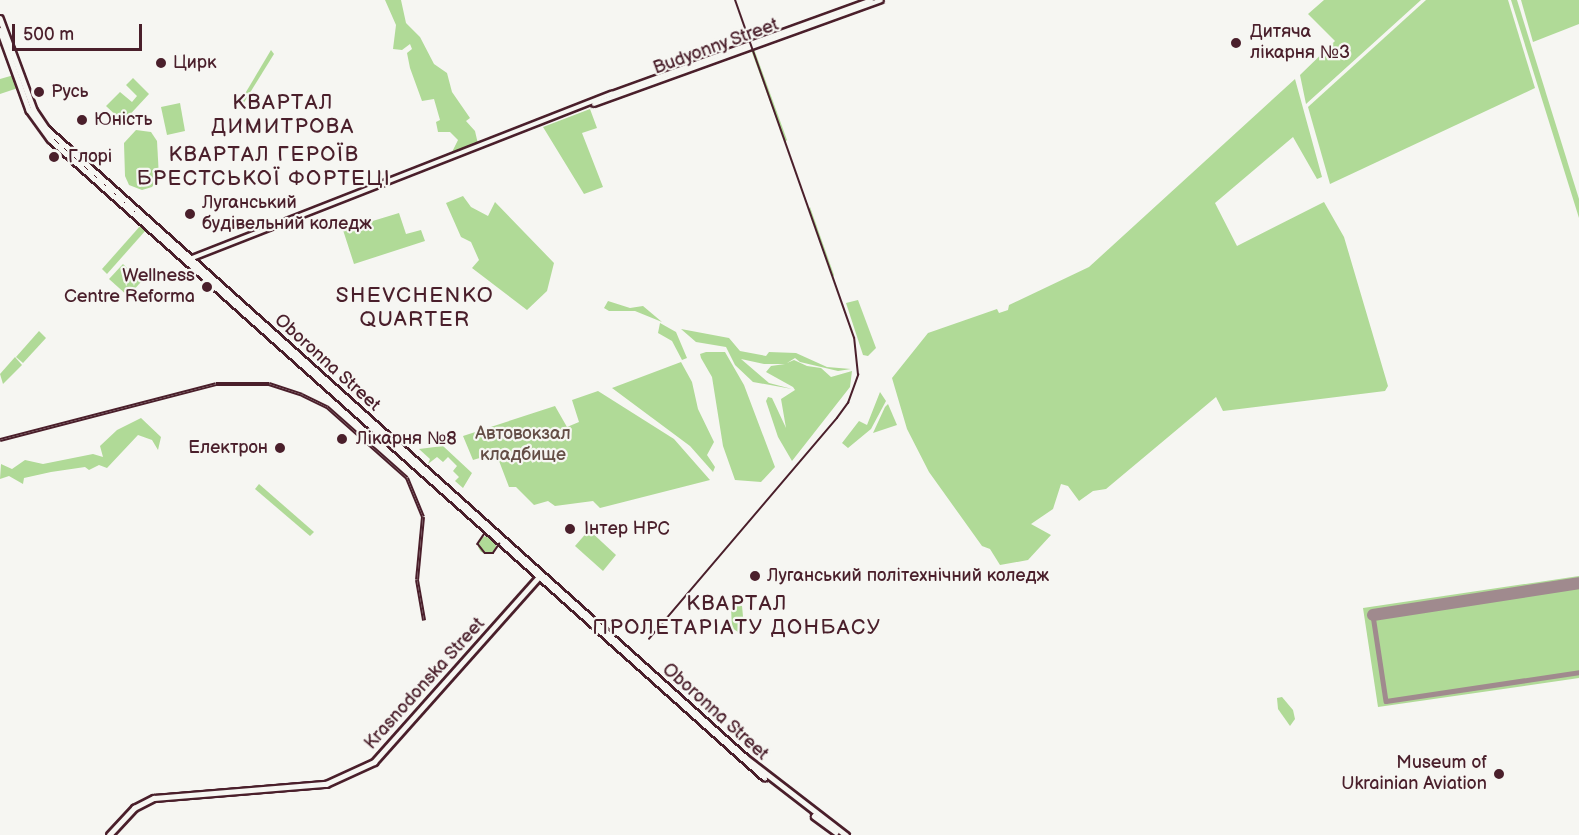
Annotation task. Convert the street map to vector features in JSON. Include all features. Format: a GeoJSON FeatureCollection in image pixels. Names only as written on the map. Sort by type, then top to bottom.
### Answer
{"type":"FeatureCollection","features":[{"type":"Feature","properties":{"kind":"main road","name":"Budyonny Street"},"geometry":{"type":"LineString","coordinates":[[188,260],[409,173],[872,0]]}},
{"type":"Feature","properties":{"kind":"main road","name":"Budyonny Street"},"geometry":{"type":"LineString","coordinates":[[593,104],[881,0]]}},
{"type":"Feature","properties":{"kind":"main road","name":"Oboronna Street"},"geometry":{"type":"LineString","coordinates":[[0,18],[40,121],[188,260]]}},
{"type":"Feature","properties":{"kind":"main road","name":"Oboronna Street"},"geometry":{"type":"LineString","coordinates":[[0,30],[28,106],[40,128],[748,764],[841,835]]}},
{"type":"Feature","properties":{"kind":"main road","name":"Oboronna Street"},"geometry":{"type":"LineString","coordinates":[[540,576],[768,777],[846,835]]}},
{"type":"Feature","properties":{"kind":"main road","name":"Krasnodonska Street"},"geometry":{"type":"LineString","coordinates":[[109,835],[134,808],[154,798],[326,784],[374,762],[540,576]]}},
{"type":"Feature","properties":{"kind":"green space"},"geometry":{"type":"Polygon","coordinates":[[[385,0],[401,0],[406,23],[420,37],[434,64],[447,73],[452,92],[470,118],[466,121],[475,131],[478,144],[451,154],[458,140],[450,132],[438,132],[436,122],[440,120],[434,99],[422,101],[410,68],[407,53],[412,49],[410,44],[402,50],[393,49],[396,25],[385,0]]]}},
{"type":"Feature","properties":{"kind":"green space"},"geometry":{"type":"Polygon","coordinates":[[[1324,0],[1421,0],[1306,104],[1300,75],[1335,41],[1308,14],[1324,0]]]}},
{"type":"Feature","properties":{"kind":"green space"},"geometry":{"type":"Polygon","coordinates":[[[1426,0],[1508,0],[1535,88],[1330,184],[1308,107],[1426,0]]]}},
{"type":"Feature","properties":{"kind":"green space"},"geometry":{"type":"Polygon","coordinates":[[[1511,0],[1517,0],[1579,199],[1579,218],[1511,0]]]}},
{"type":"Feature","properties":{"kind":"green space"},"geometry":{"type":"Polygon","coordinates":[[[1521,0],[1579,0],[1579,24],[1533,42],[1521,0]]]}},
{"type":"Feature","properties":{"kind":"green space"},"geometry":{"type":"Polygon","coordinates":[[[754,49],[787,140],[785,142],[751,50],[754,49]]]}},
{"type":"Feature","properties":{"kind":"green space"},"geometry":{"type":"Polygon","coordinates":[[[271,50],[274,54],[243,104],[240,102],[271,50]]]}},
{"type":"Feature","properties":{"kind":"green space"},"geometry":{"type":"Polygon","coordinates":[[[14,75],[18,88],[0,94],[0,79],[14,75]]]}},
{"type":"Feature","properties":{"kind":"green space"},"geometry":{"type":"Polygon","coordinates":[[[133,78],[149,94],[123,122],[106,106],[120,92],[132,102],[137,96],[126,85],[133,78]]]}},
{"type":"Feature","properties":{"kind":"green space"},"geometry":{"type":"Polygon","coordinates":[[[1295,79],[1322,177],[1317,179],[1293,137],[1215,203],[1237,246],[1324,202],[1344,237],[1388,386],[1385,391],[1223,411],[1216,397],[1106,489],[1093,491],[1079,501],[1068,486],[1061,484],[1053,509],[1031,524],[1051,535],[1028,560],[1000,565],[990,549],[982,546],[929,472],[907,429],[892,378],[928,333],[997,309],[999,313],[1008,310],[1009,305],[1089,267],[1295,79]]]}},
{"type":"Feature","properties":{"kind":"green space"},"geometry":{"type":"Polygon","coordinates":[[[180,103],[185,131],[167,135],[161,107],[180,103]]]}},
{"type":"Feature","properties":{"kind":"green space"},"geometry":{"type":"Polygon","coordinates":[[[590,109],[597,128],[582,133],[603,187],[584,194],[543,127],[590,109]]]}},
{"type":"Feature","properties":{"kind":"green space"},"geometry":{"type":"Polygon","coordinates":[[[136,130],[151,132],[157,141],[159,177],[152,187],[142,190],[129,185],[125,176],[124,143],[136,130]]]}},
{"type":"Feature","properties":{"kind":"green space"},"geometry":{"type":"Polygon","coordinates":[[[463,196],[471,207],[488,216],[495,202],[554,263],[547,291],[527,310],[472,268],[479,260],[471,242],[461,237],[446,203],[463,196]]]}},
{"type":"Feature","properties":{"kind":"green space"},"geometry":{"type":"Polygon","coordinates":[[[810,207],[834,275],[833,277],[809,209],[810,207]]]}},
{"type":"Feature","properties":{"kind":"green space"},"geometry":{"type":"Polygon","coordinates":[[[399,213],[406,234],[421,230],[425,241],[354,264],[343,230],[399,213]]]}},
{"type":"Feature","properties":{"kind":"green space"},"geometry":{"type":"Polygon","coordinates":[[[141,225],[146,230],[107,274],[102,269],[141,225]]]}},
{"type":"Feature","properties":{"kind":"green space"},"geometry":{"type":"Polygon","coordinates":[[[123,264],[141,282],[128,296],[109,279],[123,264]]]}},
{"type":"Feature","properties":{"kind":"green space"},"geometry":{"type":"Polygon","coordinates":[[[858,300],[876,348],[868,356],[863,355],[846,303],[858,300]]]}},
{"type":"Feature","properties":{"kind":"green space"},"geometry":{"type":"Polygon","coordinates":[[[608,301],[630,308],[643,306],[662,322],[635,311],[609,311],[604,308],[608,301]]]}},
{"type":"Feature","properties":{"kind":"green space"},"geometry":{"type":"Polygon","coordinates":[[[660,323],[676,332],[687,358],[682,360],[672,341],[658,333],[660,323]]]}},
{"type":"Feature","properties":{"kind":"green space"},"geometry":{"type":"Polygon","coordinates":[[[681,329],[729,338],[740,351],[766,356],[769,352],[796,353],[827,367],[851,369],[838,371],[800,362],[795,358],[787,363],[794,360],[807,366],[821,368],[831,377],[852,371],[850,387],[792,461],[778,437],[766,401],[768,397],[772,398],[786,428],[781,399],[795,390],[766,372],[771,366],[785,364],[764,364],[741,359],[769,383],[792,389],[753,382],[735,365],[726,347],[696,342],[681,329]]]}},
{"type":"Feature","properties":{"kind":"green space"},"geometry":{"type":"Polygon","coordinates":[[[39,331],[46,338],[23,363],[16,357],[39,331]]]}},
{"type":"Feature","properties":{"kind":"green space"},"geometry":{"type":"Polygon","coordinates":[[[725,352],[744,385],[775,467],[761,482],[735,480],[723,446],[712,377],[700,354],[725,352]]]}},
{"type":"Feature","properties":{"kind":"green space"},"geometry":{"type":"Polygon","coordinates":[[[15,357],[22,365],[3,384],[0,374],[15,357]]]}},
{"type":"Feature","properties":{"kind":"green space"},"geometry":{"type":"Polygon","coordinates":[[[681,362],[692,382],[698,409],[714,442],[707,455],[715,467],[713,472],[690,446],[612,388],[681,362]]]}},
{"type":"Feature","properties":{"kind":"green space","name":"Автовокзал кладбище"},"geometry":{"type":"Polygon","coordinates":[[[598,391],[674,439],[710,480],[600,508],[593,501],[555,506],[548,501],[534,505],[516,487],[509,487],[496,453],[473,460],[463,436],[555,406],[567,427],[579,422],[572,400],[598,391]]]}},
{"type":"Feature","properties":{"kind":"green space"},"geometry":{"type":"Polygon","coordinates":[[[880,392],[886,401],[871,429],[848,448],[842,443],[859,421],[867,425],[880,392]]]}},
{"type":"Feature","properties":{"kind":"green space"},"geometry":{"type":"Polygon","coordinates":[[[888,404],[897,425],[873,433],[885,407],[888,404]]]}},
{"type":"Feature","properties":{"kind":"green space"},"geometry":{"type":"Polygon","coordinates":[[[141,418],[161,437],[158,450],[152,440],[138,435],[107,468],[99,465],[89,470],[85,467],[51,472],[24,478],[23,484],[9,476],[0,479],[1,464],[12,469],[25,460],[43,464],[93,454],[103,457],[100,446],[117,430],[141,418]]]}},
{"type":"Feature","properties":{"kind":"green space"},"geometry":{"type":"Polygon","coordinates":[[[443,446],[472,473],[463,488],[455,481],[459,477],[453,471],[457,466],[448,457],[443,462],[437,457],[428,464],[430,459],[419,449],[443,446]]]}},
{"type":"Feature","properties":{"kind":"green space"},"geometry":{"type":"Polygon","coordinates":[[[259,484],[314,532],[310,536],[255,489],[259,484]]]}},
{"type":"Feature","properties":{"kind":"green space"},"geometry":{"type":"Polygon","coordinates":[[[589,530],[616,555],[603,571],[575,546],[589,530]]]}},
{"type":"Feature","properties":{"kind":"green space"},"geometry":{"type":"Polygon","coordinates":[[[487,536],[493,539],[496,545],[493,551],[487,554],[481,551],[478,545],[481,539],[487,536]]]}},
{"type":"Feature","properties":{"kind":"green space"},"geometry":{"type":"Polygon","coordinates":[[[1579,576],[1579,678],[1378,707],[1363,608],[1579,576]]]}},
{"type":"Feature","properties":{"kind":"green space"},"geometry":{"type":"Polygon","coordinates":[[[737,604],[742,606],[744,627],[738,632],[732,628],[731,608],[737,604]]]}},
{"type":"Feature","properties":{"kind":"green space"},"geometry":{"type":"Polygon","coordinates":[[[1282,697],[1293,710],[1295,719],[1290,726],[1278,709],[1277,698],[1282,697]]]}},
{"type":"Feature","properties":{"kind":"taxiway"},"geometry":{"type":"LineString","coordinates":[[1373,615],[1386,701],[1579,672]]}},
{"type":"Feature","properties":{"kind":"runway"},"geometry":{"type":"LineString","coordinates":[[1373,615],[1579,583]]}},
{"type":"Feature","properties":{"kind":"tram line"},"geometry":{"type":"LineString","coordinates":[[649,639],[837,418],[848,403],[858,375],[854,338],[735,0]]}},
{"type":"Feature","properties":{"kind":"tram line"},"geometry":{"type":"LineString","coordinates":[[484,535],[478,544],[485,553],[493,553],[499,544]]}},
{"type":"Feature","properties":{"kind":"railway"},"geometry":{"type":"LineString","coordinates":[[0,440],[216,384],[269,384],[302,395],[327,407],[407,478],[423,517],[417,580],[424,620]]}},
{"type":"Feature","properties":{"kind":"place","name":"Дитяча лікарня №3"},"geometry":{"type":"Point","coordinates":[1236,43]}},
{"type":"Feature","properties":{"kind":"place","name":"Цирк"},"geometry":{"type":"Point","coordinates":[161,63]}},
{"type":"Feature","properties":{"kind":"place","name":"Русь"},"geometry":{"type":"Point","coordinates":[39,92]}},
{"type":"Feature","properties":{"kind":"place","name":"Юність"},"geometry":{"type":"Point","coordinates":[82,120]}},
{"type":"Feature","properties":{"kind":"place","name":"Глорі"},"geometry":{"type":"Point","coordinates":[54,157]}},
{"type":"Feature","properties":{"kind":"place","name":"Луганський будівельний коледж"},"geometry":{"type":"Point","coordinates":[190,214]}},
{"type":"Feature","properties":{"kind":"place","name":"Wellness Centre Reforma"},"geometry":{"type":"Point","coordinates":[207,287]}},
{"type":"Feature","properties":{"kind":"place","name":"Лікарня №8"},"geometry":{"type":"Point","coordinates":[342,439]}},
{"type":"Feature","properties":{"kind":"place","name":"Електрон"},"geometry":{"type":"Point","coordinates":[280,448]}},
{"type":"Feature","properties":{"kind":"place","name":"Інтер НРС"},"geometry":{"type":"Point","coordinates":[570,529]}},
{"type":"Feature","properties":{"kind":"place","name":"Луганський політехнічний коледж"},"geometry":{"type":"Point","coordinates":[755,576]}},
{"type":"Feature","properties":{"kind":"place","name":"Museum of Ukrainian Aviation"},"geometry":{"type":"Point","coordinates":[1499,774]}},
{"type":"Feature","properties":{"kind":"district","name":"КВАРТАЛ ДИМИТРОВА"},"geometry":{"type":"Point","coordinates":[283,115]}},
{"type":"Feature","properties":{"kind":"district","name":"КВАРТАЛ ГЕРОЇВ БРЕСТСЬКОЇ ФОРТЕЦІ"},"geometry":{"type":"Point","coordinates":[264,167]}},
{"type":"Feature","properties":{"kind":"district","name":"SHEVCHENKO QUARTER"},"geometry":{"type":"Point","coordinates":[415,308]}},
{"type":"Feature","properties":{"kind":"district","name":"КВАРТАЛ ПРОЛЕТАРІАТУ ДОНБАСУ"},"geometry":{"type":"Point","coordinates":[737,616]}}]}
